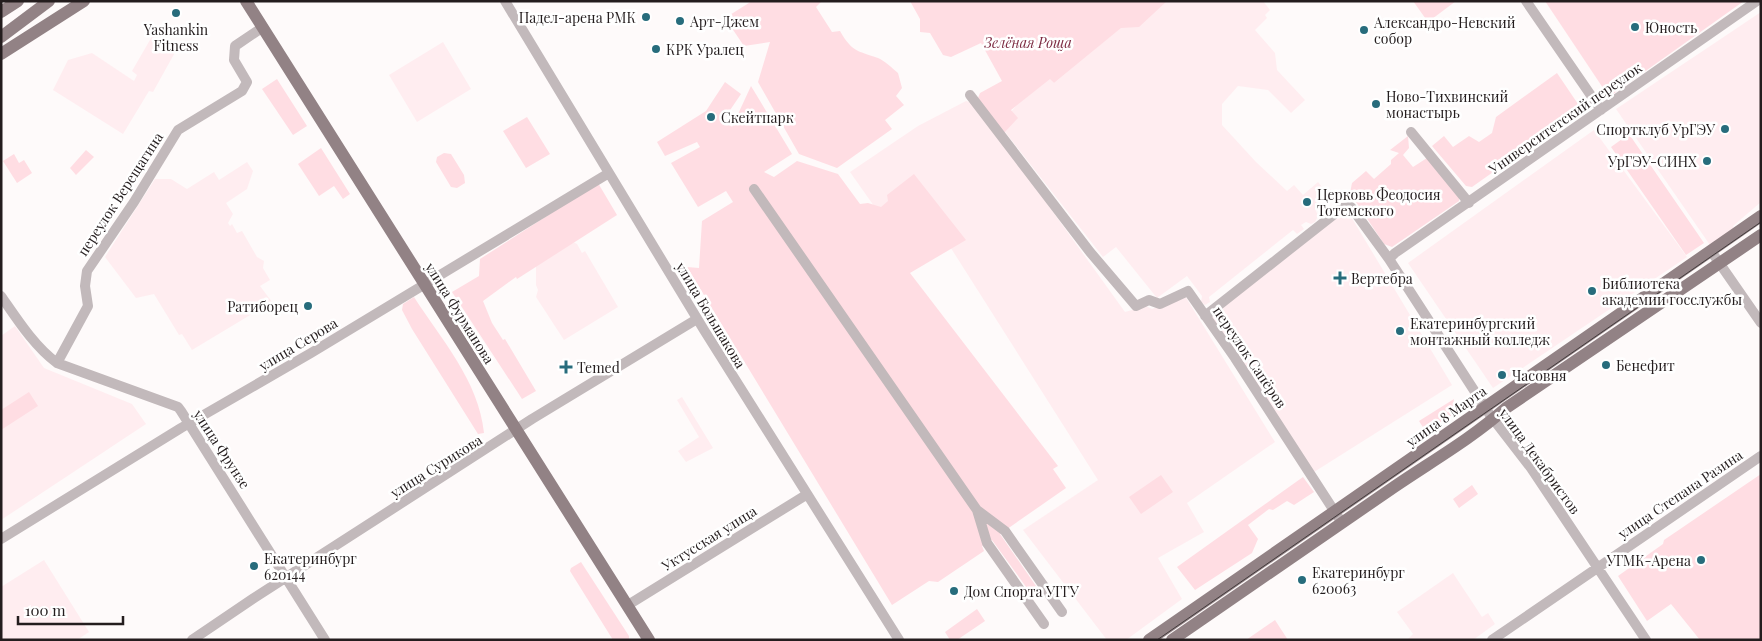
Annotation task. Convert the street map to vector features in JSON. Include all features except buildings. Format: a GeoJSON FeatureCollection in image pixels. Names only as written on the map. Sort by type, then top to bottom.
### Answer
{"type":"FeatureCollection","features":[{"type":"Feature","properties":{"kind":"main road"},"geometry":{"type":"LineString","coordinates":[[1,12],[18,1]]}},
{"type":"Feature","properties":{"kind":"main road"},"geometry":{"type":"LineString","coordinates":[[1,37],[50,5],[68,1]]}},
{"type":"Feature","properties":{"kind":"main road"},"geometry":{"type":"LineString","coordinates":[[1,54],[84,1]]}},
{"type":"Feature","properties":{"kind":"main road","name":"улица Фурманова"},"geometry":{"type":"LineString","coordinates":[[246,1],[649,640]]}},
{"type":"Feature","properties":{"kind":"main road"},"geometry":{"type":"LineString","coordinates":[[1,48],[50,5]]}},
{"type":"Feature","properties":{"kind":"main road","name":"улица 8 Марта"},"geometry":{"type":"LineString","coordinates":[[1149,640],[1761,216]]}},
{"type":"Feature","properties":{"kind":"main road","name":"улица 8 Марта"},"geometry":{"type":"LineString","coordinates":[[1172,640],[1432,462],[1448,453],[1493,420],[1506,408],[1761,235]]}},
{"type":"Feature","properties":{"kind":"street","name":"улица Большакова"},"geometry":{"type":"LineString","coordinates":[[505,1],[697,319],[899,640]]}},
{"type":"Feature","properties":{"kind":"street"},"geometry":{"type":"LineString","coordinates":[[1526,1],[1601,110]]}},
{"type":"Feature","properties":{"kind":"street","name":"Университетский переулок"},"geometry":{"type":"LineString","coordinates":[[1389,259],[1394,253],[1469,203],[1757,1]]}},
{"type":"Feature","properties":{"kind":"street","name":"переулок Верещагина"},"geometry":{"type":"LineString","coordinates":[[57,363],[88,306],[85,286],[87,270],[134,202],[178,130],[242,91],[247,82],[234,60],[235,46],[263,27]]}},
{"type":"Feature","properties":{"kind":"street","name":"переулок Сапёров"},"geometry":{"type":"LineString","coordinates":[[970,95],[1136,306],[1149,300],[1160,304],[1188,291],[1240,365],[1342,523]]}},
{"type":"Feature","properties":{"kind":"street"},"geometry":{"type":"LineString","coordinates":[[1411,132],[1469,203]]}},
{"type":"Feature","properties":{"kind":"street","name":"улица Серова"},"geometry":{"type":"LineString","coordinates":[[1,539],[190,423],[609,172]]}},
{"type":"Feature","properties":{"kind":"street"},"geometry":{"type":"LineString","coordinates":[[754,189],[977,510],[987,543],[1044,624]]}},
{"type":"Feature","properties":{"kind":"street","name":"улица Декабристов"},"geometry":{"type":"LineString","coordinates":[[1205,316],[1342,208],[1351,207],[1389,259],[1493,420],[1531,468],[1646,640]]}},
{"type":"Feature","properties":{"kind":"street"},"geometry":{"type":"LineString","coordinates":[[1711,251],[1761,323]]}},
{"type":"Feature","properties":{"kind":"street","name":"улица Фрунзе"},"geometry":{"type":"LineString","coordinates":[[1,296],[22,326],[48,357],[57,363],[178,407],[287,576],[325,640]]}},
{"type":"Feature","properties":{"kind":"street","name":"улица Сурикова"},"geometry":{"type":"LineString","coordinates":[[192,640],[287,576],[516,430],[697,319]]}},
{"type":"Feature","properties":{"kind":"street","name":"улица Степана Разина"},"geometry":{"type":"LineString","coordinates":[[1492,640],[1761,456]]}},
{"type":"Feature","properties":{"kind":"street","name":"Уктусская улица"},"geometry":{"type":"LineString","coordinates":[[628,605],[806,495]]}},
{"type":"Feature","properties":{"kind":"street"},"geometry":{"type":"LineString","coordinates":[[977,510],[1005,531],[1062,612]]}},
{"type":"Feature","properties":{"kind":"shaded area"},"geometry":{"type":"Polygon","coordinates":[[[1153,1],[1263,1],[1270,10],[1265,15],[1267,18],[1255,30],[1275,53],[1277,70],[1305,100],[1291,113],[1268,90],[1238,86],[1222,104],[1222,125],[1256,162],[1287,191],[1294,185],[1303,195],[1318,182],[1326,192],[1331,189],[1336,195],[1316,211],[1318,216],[1315,222],[1311,224],[1306,222],[1301,225],[1304,229],[1297,234],[1293,230],[1209,297],[1210,302],[1205,305],[1201,302],[1202,296],[1187,276],[1157,298],[1116,247],[1103,257],[1002,128],[1001,123],[1017,105],[1050,78],[1054,83],[1153,1]]]}},
{"type":"Feature","properties":{"kind":"shaded area","name":"УрГЭУ-СИНХ"},"geometry":{"type":"Polygon","coordinates":[[[1761,12],[1761,202],[1733,226],[1734,229],[1710,245],[1616,109],[1761,12]]]}},
{"type":"Feature","properties":{"kind":"shaded area"},"geometry":{"type":"Polygon","coordinates":[[[154,33],[178,47],[153,92],[149,91],[123,134],[53,90],[68,60],[92,53],[134,81],[137,75],[132,71],[154,33]]]}},
{"type":"Feature","properties":{"kind":"shaded area"},"geometry":{"type":"Polygon","coordinates":[[[443,42],[471,89],[417,122],[389,75],[443,42]]]}},
{"type":"Feature","properties":{"kind":"shaded area"},"geometry":{"type":"Polygon","coordinates":[[[966,101],[972,103],[1007,148],[1125,312],[1146,306],[1152,309],[1185,296],[1275,442],[1187,503],[1204,532],[1158,558],[1182,599],[1126,640],[1107,640],[1023,530],[1098,480],[916,193],[881,216],[850,172],[918,126],[966,101]]]}},
{"type":"Feature","properties":{"kind":"shaded area"},"geometry":{"type":"Polygon","coordinates":[[[1594,130],[1687,257],[1493,388],[1408,263],[1594,130]]]}},
{"type":"Feature","properties":{"kind":"shaded area"},"geometry":{"type":"Polygon","coordinates":[[[247,162],[253,171],[247,189],[226,203],[233,214],[228,223],[230,226],[232,224],[237,233],[242,231],[257,257],[264,261],[263,268],[270,280],[260,286],[272,302],[192,350],[182,334],[179,335],[154,294],[136,298],[105,257],[155,179],[171,179],[187,189],[214,172],[219,180],[247,162]]]}},
{"type":"Feature","properties":{"kind":"shaded area"},"geometry":{"type":"Polygon","coordinates":[[[1347,210],[1452,385],[1314,472],[1210,317],[1347,210]]]}},
{"type":"Feature","properties":{"kind":"shaded area"},"geometry":{"type":"Polygon","coordinates":[[[573,242],[577,244],[582,253],[585,251],[618,307],[564,340],[536,297],[538,290],[536,285],[536,266],[573,242]]]}},
{"type":"Feature","properties":{"kind":"shaded area"},"geometry":{"type":"Polygon","coordinates":[[[15,326],[44,368],[132,404],[146,424],[1,520],[1,336],[15,326]]]}},
{"type":"Feature","properties":{"kind":"shaded area"},"geometry":{"type":"Polygon","coordinates":[[[682,397],[713,448],[686,462],[678,451],[699,437],[677,400],[682,397]]]}},
{"type":"Feature","properties":{"kind":"shaded area"},"geometry":{"type":"Polygon","coordinates":[[[44,560],[89,632],[77,640],[1,640],[1,587],[44,560]]]}},
{"type":"Feature","properties":{"kind":"shaded area"},"geometry":{"type":"Polygon","coordinates":[[[1453,573],[1482,617],[1488,613],[1495,624],[1473,640],[1407,640],[1413,634],[1397,612],[1453,573]]]}},
{"type":"Feature","properties":{"kind":"green space"},"geometry":{"type":"Polygon","coordinates":[[[752,1],[822,1],[816,7],[832,32],[840,31],[848,43],[856,50],[881,59],[898,73],[902,88],[896,96],[904,105],[885,120],[892,129],[837,168],[799,154],[758,82],[770,42],[744,46],[725,18],[752,1]]]}},
{"type":"Feature","properties":{"kind":"green space","name":"Зелёная Роща"},"geometry":{"type":"Polygon","coordinates":[[[910,1],[1167,1],[1139,27],[1121,28],[1054,83],[1050,79],[1011,110],[1018,118],[1003,134],[978,98],[980,93],[1002,81],[981,43],[951,57],[943,55],[930,33],[920,32],[920,19],[910,1]]]}},
{"type":"Feature","properties":{"kind":"green space"},"geometry":{"type":"Polygon","coordinates":[[[1413,1],[1456,1],[1428,22],[1413,1]]]}},
{"type":"Feature","properties":{"kind":"green space","name":"Юность"},"geometry":{"type":"Polygon","coordinates":[[[1545,1],[1744,1],[1609,97],[1545,1]]]}},
{"type":"Feature","properties":{"kind":"green space"},"geometry":{"type":"Polygon","coordinates":[[[1557,73],[1578,104],[1575,114],[1472,187],[1466,186],[1432,146],[1444,136],[1453,147],[1469,136],[1479,142],[1492,133],[1496,117],[1557,73]]]}},
{"type":"Feature","properties":{"kind":"green space"},"geometry":{"type":"Polygon","coordinates":[[[277,79],[307,126],[293,135],[262,89],[277,79]]]}},
{"type":"Feature","properties":{"kind":"green space"},"geometry":{"type":"Polygon","coordinates":[[[725,82],[741,94],[722,122],[726,120],[732,127],[751,86],[792,154],[764,172],[774,177],[797,161],[838,174],[860,204],[868,203],[881,207],[888,201],[887,195],[914,174],[966,240],[910,273],[1058,466],[1053,469],[1066,488],[1000,534],[1036,586],[1029,591],[992,540],[982,546],[984,551],[938,582],[929,581],[892,605],[687,267],[699,268],[702,221],[733,202],[726,191],[698,207],[671,163],[700,147],[697,142],[665,156],[657,142],[706,111],[725,82]]]}},
{"type":"Feature","properties":{"kind":"green space"},"geometry":{"type":"Polygon","coordinates":[[[527,117],[550,154],[526,168],[503,131],[527,117]]]}},
{"type":"Feature","properties":{"kind":"green space"},"geometry":{"type":"Polygon","coordinates":[[[1629,134],[1704,243],[1686,255],[1611,147],[1629,134]]]}},
{"type":"Feature","properties":{"kind":"green space"},"geometry":{"type":"Polygon","coordinates":[[[1408,136],[1409,148],[1403,155],[1413,167],[1427,158],[1459,196],[1459,201],[1392,247],[1384,244],[1350,193],[1352,183],[1366,171],[1374,179],[1391,164],[1391,160],[1399,153],[1390,150],[1408,136]]]}},
{"type":"Feature","properties":{"kind":"green space"},"geometry":{"type":"Polygon","coordinates":[[[321,148],[350,194],[343,199],[334,186],[319,196],[298,164],[321,148]]]}},
{"type":"Feature","properties":{"kind":"green space"},"geometry":{"type":"Polygon","coordinates":[[[86,150],[94,157],[76,175],[70,168],[86,150]]]}},
{"type":"Feature","properties":{"kind":"green space"},"geometry":{"type":"Polygon","coordinates":[[[444,153],[451,154],[464,175],[465,183],[457,188],[451,187],[436,162],[437,157],[444,153]]]}},
{"type":"Feature","properties":{"kind":"green space"},"geometry":{"type":"Polygon","coordinates":[[[14,154],[19,163],[24,160],[32,173],[17,183],[3,161],[14,154]]]}},
{"type":"Feature","properties":{"kind":"green space"},"geometry":{"type":"Polygon","coordinates":[[[598,183],[617,215],[517,279],[516,277],[483,301],[492,323],[503,340],[505,339],[536,391],[522,399],[452,292],[479,276],[480,259],[598,183]]]}},
{"type":"Feature","properties":{"kind":"green space"},"geometry":{"type":"Polygon","coordinates":[[[414,297],[467,378],[481,414],[484,433],[478,434],[402,310],[403,304],[414,297]]]}},
{"type":"Feature","properties":{"kind":"green space"},"geometry":{"type":"Polygon","coordinates":[[[29,392],[38,406],[1,430],[1,410],[29,392]]]}},
{"type":"Feature","properties":{"kind":"green space"},"geometry":{"type":"Polygon","coordinates":[[[1454,399],[1452,415],[1426,432],[1419,421],[1454,399]]]}},
{"type":"Feature","properties":{"kind":"green space","name":"УГМК-Арена"},"geometry":{"type":"Polygon","coordinates":[[[1761,474],[1761,640],[1700,640],[1671,604],[1647,621],[1618,576],[1663,544],[1664,540],[1761,474]]]}},
{"type":"Feature","properties":{"kind":"green space"},"geometry":{"type":"Polygon","coordinates":[[[1161,475],[1173,492],[1141,514],[1129,497],[1161,475]]]}},
{"type":"Feature","properties":{"kind":"green space"},"geometry":{"type":"Polygon","coordinates":[[[1303,477],[1314,492],[1294,505],[1287,501],[1273,510],[1269,509],[1248,525],[1258,539],[1252,553],[1195,590],[1177,567],[1303,477]]]}},
{"type":"Feature","properties":{"kind":"green space"},"geometry":{"type":"Polygon","coordinates":[[[1472,485],[1478,494],[1459,508],[1453,499],[1472,485]]]}},
{"type":"Feature","properties":{"kind":"green space"},"geometry":{"type":"Polygon","coordinates":[[[581,562],[629,636],[629,640],[613,640],[570,571],[571,568],[581,562]]]}},
{"type":"Feature","properties":{"kind":"green space"},"geometry":{"type":"Polygon","coordinates":[[[977,609],[985,621],[957,640],[950,640],[945,632],[977,609]]]}},
{"type":"Feature","properties":{"kind":"green space"},"geometry":{"type":"Polygon","coordinates":[[[1275,620],[1288,640],[1246,640],[1275,620]]]}},
{"type":"Feature","properties":{"kind":"tram line"},"geometry":{"type":"LineString","coordinates":[[1157,640],[1761,222]]}},
{"type":"Feature","properties":{"kind":"place","name":"Yashankin Fitness"},"geometry":{"type":"Point","coordinates":[176,13]}},
{"type":"Feature","properties":{"kind":"place","name":"Падел-арена РМК"},"geometry":{"type":"Point","coordinates":[646,17]}},
{"type":"Feature","properties":{"kind":"place","name":"Арт-Джем"},"geometry":{"type":"Point","coordinates":[680,21]}},
{"type":"Feature","properties":{"kind":"place","name":"Юность"},"geometry":{"type":"Point","coordinates":[1635,27]}},
{"type":"Feature","properties":{"kind":"place","name":"Александро-Невский собор"},"geometry":{"type":"Point","coordinates":[1364,30]}},
{"type":"Feature","properties":{"kind":"place","name":"КРК Уралец"},"geometry":{"type":"Point","coordinates":[656,49]}},
{"type":"Feature","properties":{"kind":"place","name":"Ново-Тихвинский монастырь"},"geometry":{"type":"Point","coordinates":[1376,104]}},
{"type":"Feature","properties":{"kind":"place","name":"Скейтпарк"},"geometry":{"type":"Point","coordinates":[711,117]}},
{"type":"Feature","properties":{"kind":"place","name":"Спортклуб УрГЭУ"},"geometry":{"type":"Point","coordinates":[1725,129]}},
{"type":"Feature","properties":{"kind":"place","name":"УрГЭУ-СИНХ"},"geometry":{"type":"Point","coordinates":[1707,161]}},
{"type":"Feature","properties":{"kind":"place","name":"Церковь Феодосия Тотемского"},"geometry":{"type":"Point","coordinates":[1307,202]}},
{"type":"Feature","properties":{"kind":"place","name":"Вертебра"},"geometry":{"type":"Point","coordinates":[1340,278]}},
{"type":"Feature","properties":{"kind":"place","name":"Библиотека академии госслужбы"},"geometry":{"type":"Point","coordinates":[1592,291]}},
{"type":"Feature","properties":{"kind":"place","name":"Ратиборец"},"geometry":{"type":"Point","coordinates":[308,306]}},
{"type":"Feature","properties":{"kind":"place","name":"Екатеринбургский монтажный колледж"},"geometry":{"type":"Point","coordinates":[1400,331]}},
{"type":"Feature","properties":{"kind":"place","name":"Бенефит"},"geometry":{"type":"Point","coordinates":[1606,365]}},
{"type":"Feature","properties":{"kind":"place","name":"Temed"},"geometry":{"type":"Point","coordinates":[566,367]}},
{"type":"Feature","properties":{"kind":"place","name":"Часовня"},"geometry":{"type":"Point","coordinates":[1502,375]}},
{"type":"Feature","properties":{"kind":"place","name":"УГМК-Арена"},"geometry":{"type":"Point","coordinates":[1701,560]}},
{"type":"Feature","properties":{"kind":"place","name":"Екатеринбург 620144"},"geometry":{"type":"Point","coordinates":[254,566]}},
{"type":"Feature","properties":{"kind":"place","name":"Екатеринбург 620063"},"geometry":{"type":"Point","coordinates":[1302,580]}},
{"type":"Feature","properties":{"kind":"place","name":"Дом Спорта УГГУ"},"geometry":{"type":"Point","coordinates":[954,591]}}]}
